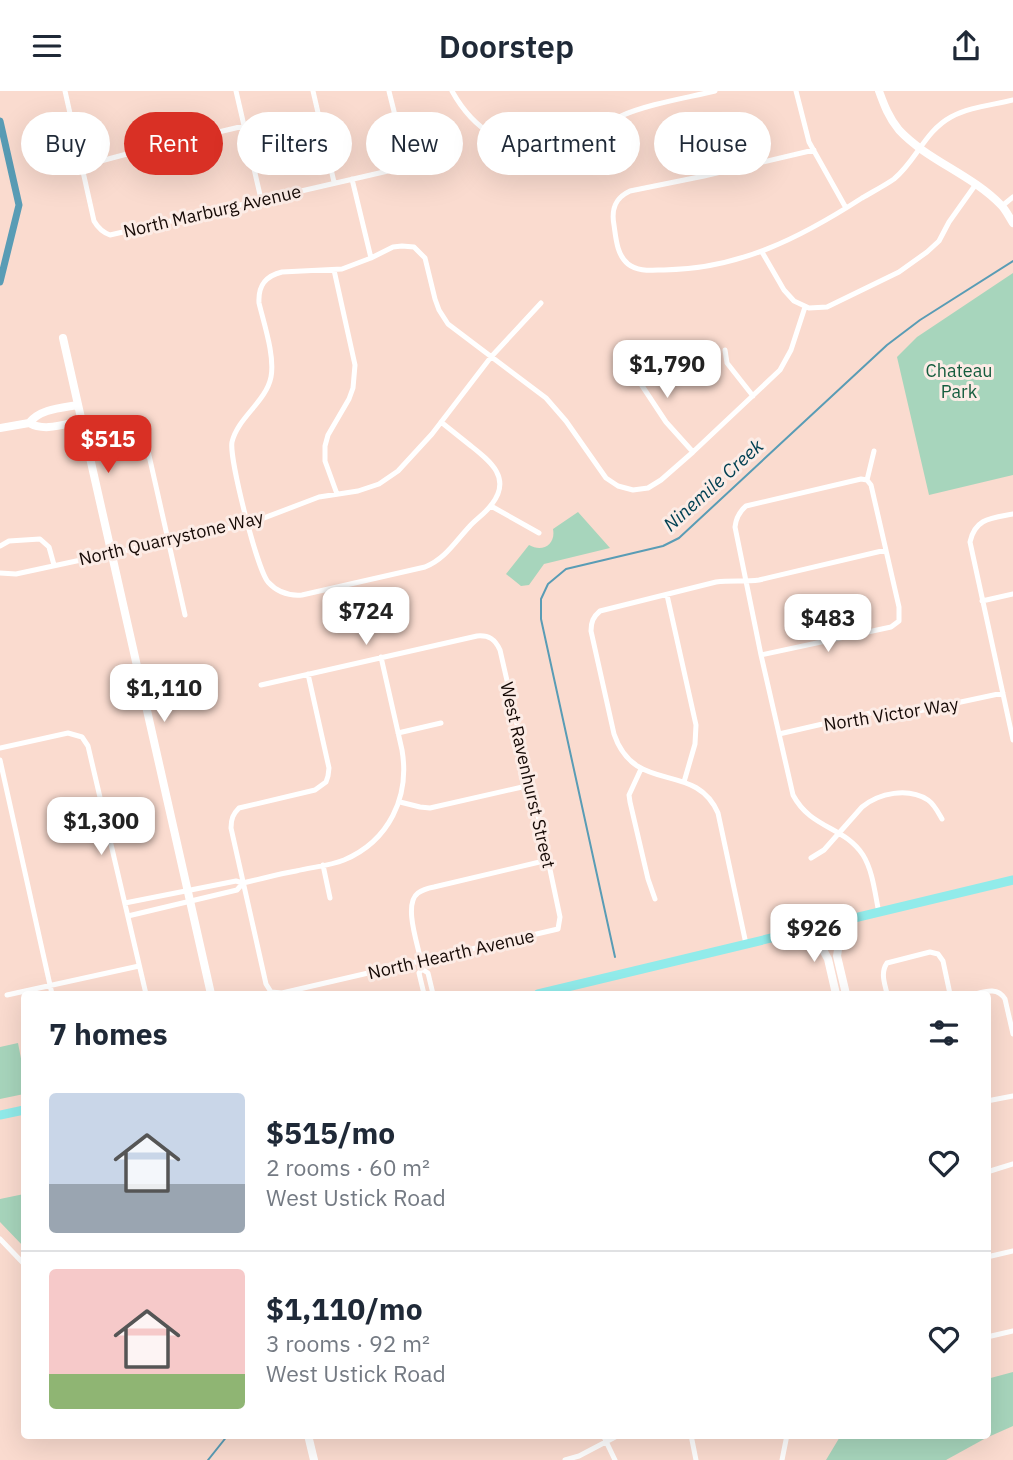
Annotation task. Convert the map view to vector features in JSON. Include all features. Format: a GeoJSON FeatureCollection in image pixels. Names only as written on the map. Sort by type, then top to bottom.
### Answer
{"type":"FeatureCollection","features":[{"type":"Feature","properties":{"kind":"main road"},"geometry":{"type":"LineString","coordinates":[[879,91],[886,111],[899,129],[919,148],[976,184],[1002,207],[1013,223]]}},
{"type":"Feature","properties":{"kind":"main road"},"geometry":{"type":"LineString","coordinates":[[63,338],[210,991]]}},
{"type":"Feature","properties":{"kind":"main road"},"geometry":{"type":"LineString","coordinates":[[29,423],[46,411],[78,405]]}},
{"type":"Feature","properties":{"kind":"main road"},"geometry":{"type":"LineString","coordinates":[[0,428],[29,423],[50,428],[81,421]]}},
{"type":"Feature","properties":{"kind":"main road"},"geometry":{"type":"LineString","coordinates":[[550,991],[1013,880]]}},
{"type":"Feature","properties":{"kind":"main road"},"geometry":{"type":"LineString","coordinates":[[835,924],[839,943],[837,957],[845,991]]}},
{"type":"Feature","properties":{"kind":"main road"},"geometry":{"type":"LineString","coordinates":[[815,928],[828,959],[835,991]]}},
{"type":"Feature","properties":{"kind":"main road"},"geometry":{"type":"LineString","coordinates":[[0,1115],[21,1111]]}},
{"type":"Feature","properties":{"kind":"main road"},"geometry":{"type":"LineString","coordinates":[[309,1439],[314,1460]]}},
{"type":"Feature","properties":{"kind":"street"},"geometry":{"type":"LineString","coordinates":[[65,91],[70,112]]}},
{"type":"Feature","properties":{"kind":"street"},"geometry":{"type":"LineString","coordinates":[[236,91],[241,112]]}},
{"type":"Feature","properties":{"kind":"street"},"geometry":{"type":"LineString","coordinates":[[313,91],[334,182]]}},
{"type":"Feature","properties":{"kind":"street","name":"North Marburg Avenue"},"geometry":{"type":"LineString","coordinates":[[84,175],[94,221],[103,232],[116,234],[388,170],[400,161],[402,148],[389,91]]}},
{"type":"Feature","properties":{"kind":"street"},"geometry":{"type":"LineString","coordinates":[[452,91],[461,108],[490,135],[513,145],[544,149],[568,146],[585,139],[619,116],[715,91]]}},
{"type":"Feature","properties":{"kind":"street"},"geometry":{"type":"LineString","coordinates":[[677,91],[679,99]]}},
{"type":"Feature","properties":{"kind":"street"},"geometry":{"type":"LineString","coordinates":[[796,91],[806,134],[846,208]]}},
{"type":"Feature","properties":{"kind":"street"},"geometry":{"type":"LineString","coordinates":[[814,150],[630,191],[616,201],[613,209],[612,219],[622,258],[631,267],[643,270],[674,269],[706,267],[762,252],[828,220],[895,178],[932,131],[951,117],[972,109],[1013,100]]}},
{"type":"Feature","properties":{"kind":"street"},"geometry":{"type":"LineString","coordinates":[[110,159],[237,128]]}},
{"type":"Feature","properties":{"kind":"street"},"geometry":{"type":"LineString","coordinates":[[255,175],[261,199]]}},
{"type":"Feature","properties":{"kind":"street"},"geometry":{"type":"LineString","coordinates":[[352,179],[372,258]]}},
{"type":"Feature","properties":{"kind":"street"},"geometry":{"type":"LineString","coordinates":[[762,252],[789,296],[805,307],[827,307],[920,259],[939,241],[948,222],[976,184]]}},
{"type":"Feature","properties":{"kind":"street"},"geometry":{"type":"LineString","coordinates":[[1002,207],[1013,197]]}},
{"type":"Feature","properties":{"kind":"street"},"geometry":{"type":"LineString","coordinates":[[441,422],[489,461],[498,473],[499,490],[491,506],[444,555],[432,564],[302,595],[280,591],[268,582],[262,572],[248,524],[232,455],[232,442],[239,427],[265,391],[272,375],[272,360],[258,294],[260,286],[273,274],[334,270],[349,267],[393,247],[414,247],[421,252],[428,265],[435,299],[448,324],[546,398],[566,421],[606,478],[618,487],[633,490],[648,488],[661,480],[753,396],[784,363],[805,307]]}},
{"type":"Feature","properties":{"kind":"street"},"geometry":{"type":"LineString","coordinates":[[334,270],[355,365],[349,399],[328,435],[325,446],[326,461],[337,494]]}},
{"type":"Feature","properties":{"kind":"street","name":"North Quarrystone Way"},"geometry":{"type":"LineString","coordinates":[[0,573],[16,574],[248,524],[319,497],[379,484],[404,465],[491,357],[541,303]]}},
{"type":"Feature","properties":{"kind":"street"},"geometry":{"type":"LineString","coordinates":[[725,350],[727,363],[753,396]]}},
{"type":"Feature","properties":{"kind":"street"},"geometry":{"type":"LineString","coordinates":[[625,360],[666,422],[694,452]]}},
{"type":"Feature","properties":{"kind":"street"},"geometry":{"type":"LineString","coordinates":[[146,442],[185,615]]}},
{"type":"Feature","properties":{"kind":"street"},"geometry":{"type":"LineString","coordinates":[[867,480],[874,451]]}},
{"type":"Feature","properties":{"kind":"street"},"geometry":{"type":"LineString","coordinates":[[761,655],[891,627],[899,621],[899,607],[871,485],[867,480],[861,479],[746,506],[736,519],[735,527],[761,655],[791,787],[797,802],[812,819],[852,842],[866,860],[879,913]]}},
{"type":"Feature","properties":{"kind":"street"},"geometry":{"type":"LineString","coordinates":[[491,506],[539,533]]}},
{"type":"Feature","properties":{"kind":"street"},"geometry":{"type":"LineString","coordinates":[[1013,514],[981,523],[975,528],[970,542],[1013,740]]}},
{"type":"Feature","properties":{"kind":"street"},"geometry":{"type":"LineString","coordinates":[[1,545],[16,540],[40,539],[49,547],[54,565]]}},
{"type":"Feature","properties":{"kind":"street"},"geometry":{"type":"LineString","coordinates":[[746,944],[715,806],[706,794],[684,782],[641,769],[624,755],[616,742],[592,631],[594,616],[600,611],[716,582],[746,582],[886,550]]}},
{"type":"Feature","properties":{"kind":"street"},"geometry":{"type":"LineString","coordinates":[[982,601],[1013,594]]}},
{"type":"Feature","properties":{"kind":"street"},"geometry":{"type":"LineString","coordinates":[[667,595],[696,725],[695,744],[684,782]]}},
{"type":"Feature","properties":{"kind":"street","name":"West Ravenhurst Street"},"geometry":{"type":"LineString","coordinates":[[381,657],[485,635],[497,644],[548,860],[560,917],[558,929]]}},
{"type":"Feature","properties":{"kind":"street"},"geometry":{"type":"LineString","coordinates":[[125,903],[236,881],[243,883],[345,859],[365,848],[387,826],[400,802],[404,765],[381,657],[261,685]]}},
{"type":"Feature","properties":{"kind":"street"},"geometry":{"type":"LineString","coordinates":[[243,883],[231,828],[234,813],[239,808],[315,790],[326,782],[329,768],[308,674]]}},
{"type":"Feature","properties":{"kind":"street","name":"North Victor Way"},"geometry":{"type":"LineString","coordinates":[[779,734],[875,712],[914,712],[1003,693]]}},
{"type":"Feature","properties":{"kind":"street"},"geometry":{"type":"LineString","coordinates":[[398,733],[441,723]]}},
{"type":"Feature","properties":{"kind":"street"},"geometry":{"type":"LineString","coordinates":[[0,748],[68,733],[82,737],[89,746],[145,991]]}},
{"type":"Feature","properties":{"kind":"street"},"geometry":{"type":"LineString","coordinates":[[0,760],[51,991]]}},
{"type":"Feature","properties":{"kind":"street"},"geometry":{"type":"LineString","coordinates":[[641,769],[629,795],[629,802],[655,899]]}},
{"type":"Feature","properties":{"kind":"street"},"geometry":{"type":"LineString","coordinates":[[400,802],[430,808],[531,785]]}},
{"type":"Feature","properties":{"kind":"street"},"geometry":{"type":"LineString","coordinates":[[811,858],[824,850],[862,807],[883,796],[898,793],[922,797],[930,801],[942,818]]}},
{"type":"Feature","properties":{"kind":"street"},"geometry":{"type":"LineString","coordinates":[[423,991],[419,973],[422,969],[421,961],[411,909],[412,899],[419,892],[434,887],[548,860]]}},
{"type":"Feature","properties":{"kind":"street"},"geometry":{"type":"LineString","coordinates":[[323,865],[330,898]]}},
{"type":"Feature","properties":{"kind":"street"},"geometry":{"type":"LineString","coordinates":[[128,916],[237,890],[243,883]]}},
{"type":"Feature","properties":{"kind":"street","name":"North Hearth Avenue"},"geometry":{"type":"LineString","coordinates":[[243,883],[266,983],[270,991]]}},
{"type":"Feature","properties":{"kind":"street","name":"North Hearth Avenue"},"geometry":{"type":"LineString","coordinates":[[286,991],[558,929]]}},
{"type":"Feature","properties":{"kind":"street"},"geometry":{"type":"LineString","coordinates":[[886,991],[884,966],[890,961],[930,952],[938,954],[943,961],[949,991]]}},
{"type":"Feature","properties":{"kind":"street"},"geometry":{"type":"LineString","coordinates":[[26,991],[139,966]]}},
{"type":"Feature","properties":{"kind":"street"},"geometry":{"type":"LineString","coordinates":[[422,969],[428,973],[432,991]]}},
{"type":"Feature","properties":{"kind":"street"},"geometry":{"type":"LineString","coordinates":[[987,991],[1003,995],[1013,1034]]}},
{"type":"Feature","properties":{"kind":"street"},"geometry":{"type":"LineString","coordinates":[[7,995],[21,992]]}},
{"type":"Feature","properties":{"kind":"street"},"geometry":{"type":"LineString","coordinates":[[991,1100],[1013,1095]]}},
{"type":"Feature","properties":{"kind":"street"},"geometry":{"type":"LineString","coordinates":[[991,1172],[1013,1164]]}},
{"type":"Feature","properties":{"kind":"street"},"geometry":{"type":"LineString","coordinates":[[0,1239],[21,1261]]}},
{"type":"Feature","properties":{"kind":"street"},"geometry":{"type":"LineString","coordinates":[[991,1256],[1013,1251]]}},
{"type":"Feature","properties":{"kind":"street"},"geometry":{"type":"LineString","coordinates":[[991,1336],[1013,1331]]}},
{"type":"Feature","properties":{"kind":"street"},"geometry":{"type":"LineString","coordinates":[[605,1439],[615,1460]]}},
{"type":"Feature","properties":{"kind":"street"},"geometry":{"type":"LineString","coordinates":[[565,1460],[612,1439]]}},
{"type":"Feature","properties":{"kind":"street"},"geometry":{"type":"LineString","coordinates":[[692,1439],[696,1460]]}},
{"type":"Feature","properties":{"kind":"street"},"geometry":{"type":"LineString","coordinates":[[782,1460],[786,1439]]}},
{"type":"Feature","properties":{"kind":"green space","name":"Chateau Park"},"geometry":{"type":"Polygon","coordinates":[[[1013,273],[1013,475],[929,495],[897,357],[917,337],[1013,273]]]}},
{"type":"Feature","properties":{"kind":"green space"},"geometry":{"type":"Polygon","coordinates":[[[578,512],[610,548],[544,564],[529,585],[521,586],[506,574],[529,545],[539,548],[547,546],[552,539],[553,529],[578,512]]]}},
{"type":"Feature","properties":{"kind":"green space"},"geometry":{"type":"Polygon","coordinates":[[[18,1043],[21,1095],[0,1099],[0,1047],[18,1043]]]}},
{"type":"Feature","properties":{"kind":"green space"},"geometry":{"type":"Polygon","coordinates":[[[21,1195],[21,1244],[0,1222],[0,1199],[21,1195]]]}},
{"type":"Feature","properties":{"kind":"green space"},"geometry":{"type":"Polygon","coordinates":[[[1013,1372],[1013,1426],[991,1436],[991,1378],[1013,1372]]]}},
{"type":"Feature","properties":{"kind":"green space"},"geometry":{"type":"Polygon","coordinates":[[[839,1439],[984,1439],[946,1460],[826,1460],[839,1439]]]}},
{"type":"Feature","properties":{"kind":"waterway"},"geometry":{"type":"LineString","coordinates":[[0,121],[19,205],[0,282]]}},
{"type":"Feature","properties":{"kind":"waterway","name":"Ninemile Creek"},"geometry":{"type":"LineString","coordinates":[[615,957],[541,619],[541,599],[548,584],[566,569],[663,546],[679,538],[887,345],[920,320],[1013,261]]}},
{"type":"Feature","properties":{"kind":"waterway","name":"Ninemile Creek"},"geometry":{"type":"LineString","coordinates":[[208,1460],[225,1439]]}}]}
